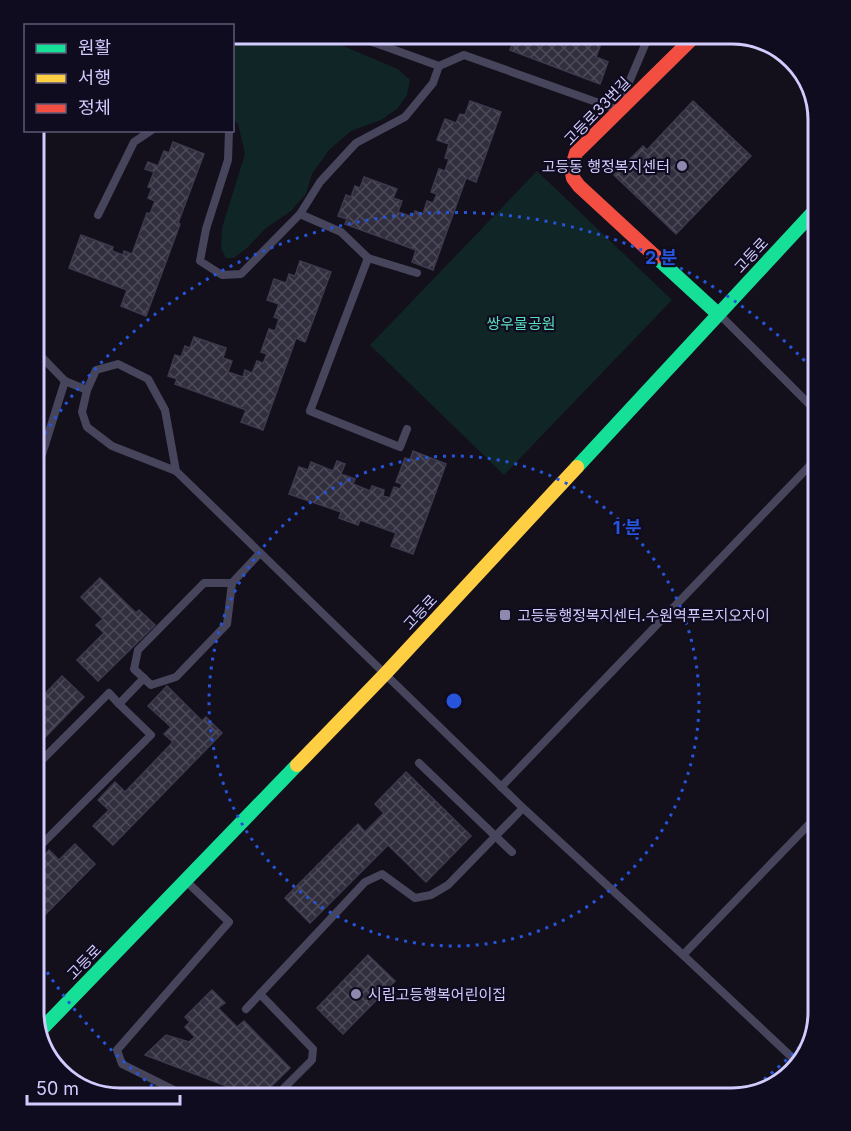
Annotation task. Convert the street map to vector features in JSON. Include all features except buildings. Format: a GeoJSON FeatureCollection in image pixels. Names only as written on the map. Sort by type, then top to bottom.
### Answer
{"type":"FeatureCollection","features":[{"type":"Feature","properties":{"kind":"street","name":"고등로33번길"},"geometry":{"type":"LineString","coordinates":[[687,44],[576,153],[570,166],[573,180],[610,217],[718,314]]}},
{"type":"Feature","properties":{"kind":"street","name":"고등로"},"geometry":{"type":"LineString","coordinates":[[45,1026],[385,674],[808,218]]}},
{"type":"Feature","properties":{"kind":"lane"},"geometry":{"type":"LineString","coordinates":[[376,43],[438,66],[464,56],[619,110],[646,44]]}},
{"type":"Feature","properties":{"kind":"lane"},"geometry":{"type":"LineString","coordinates":[[229,132],[228,160],[206,229],[200,261],[222,275],[241,274],[300,213],[320,182],[356,143],[405,117],[433,83],[438,66]]}},
{"type":"Feature","properties":{"kind":"lane"},"geometry":{"type":"LineString","coordinates":[[98,215],[134,142],[149,132]]}},
{"type":"Feature","properties":{"kind":"lane"},"geometry":{"type":"LineString","coordinates":[[300,213],[341,231],[368,258],[417,273]]}},
{"type":"Feature","properties":{"kind":"lane"},"geometry":{"type":"LineString","coordinates":[[368,258],[310,411],[400,447],[407,429]]}},
{"type":"Feature","properties":{"kind":"lane"},"geometry":{"type":"LineString","coordinates":[[718,314],[808,403]]}},
{"type":"Feature","properties":{"kind":"lane"},"geometry":{"type":"LineString","coordinates":[[44,359],[65,381],[87,390]]}},
{"type":"Feature","properties":{"kind":"lane"},"geometry":{"type":"LineString","coordinates":[[176,471],[165,410],[148,379],[118,364],[96,370],[87,390],[82,412],[87,427],[112,446],[176,471],[523,808],[792,1057]]}},
{"type":"Feature","properties":{"kind":"lane"},"geometry":{"type":"LineString","coordinates":[[44,448],[65,381]]}},
{"type":"Feature","properties":{"kind":"lane"},"geometry":{"type":"LineString","coordinates":[[501,787],[808,467]]}},
{"type":"Feature","properties":{"kind":"lane"},"geometry":{"type":"LineString","coordinates":[[232,583],[204,583],[138,650],[134,669],[152,685],[176,677],[227,624],[232,583],[261,553]]}},
{"type":"Feature","properties":{"kind":"lane"},"geometry":{"type":"LineString","coordinates":[[119,704],[144,678]]}},
{"type":"Feature","properties":{"kind":"lane"},"geometry":{"type":"LineString","coordinates":[[44,759],[109,693],[151,735],[44,842]]}},
{"type":"Feature","properties":{"kind":"lane"},"geometry":{"type":"LineString","coordinates":[[419,763],[512,852]]}},
{"type":"Feature","properties":{"kind":"lane"},"geometry":{"type":"LineString","coordinates":[[246,1009],[365,882],[382,874],[415,898],[432,896],[448,885],[523,808]]}},
{"type":"Feature","properties":{"kind":"lane"},"geometry":{"type":"LineString","coordinates":[[683,955],[808,825]]}},
{"type":"Feature","properties":{"kind":"lane"},"geometry":{"type":"LineString","coordinates":[[170,1088],[122,1064],[117,1050],[229,922],[185,881]]}},
{"type":"Feature","properties":{"kind":"lane"},"geometry":{"type":"LineString","coordinates":[[260,994],[313,1049],[312,1060],[284,1088]]}},
{"type":"Feature","properties":{"kind":"green space"},"geometry":{"type":"Polygon","coordinates":[[[234,43],[337,43],[398,69],[410,80],[407,95],[397,109],[381,120],[351,131],[329,150],[312,174],[306,194],[291,211],[266,228],[234,258],[226,258],[221,248],[222,228],[245,154],[238,124],[234,120],[234,43]]]}},
{"type":"Feature","properties":{"kind":"green space","name":"쌍우물공원"},"geometry":{"type":"Polygon","coordinates":[[[537,171],[672,300],[504,475],[370,345],[537,171]]]}},
{"type":"Feature","properties":{"kind":"traffic: fast"},"geometry":{"type":"LineString","coordinates":[[577,467],[808,218]]}},
{"type":"Feature","properties":{"kind":"traffic: fast"},"geometry":{"type":"LineString","coordinates":[[656,257],[718,314]]}},
{"type":"Feature","properties":{"kind":"traffic: fast"},"geometry":{"type":"LineString","coordinates":[[45,1026],[297,765]]}},
{"type":"Feature","properties":{"kind":"traffic: slow"},"geometry":{"type":"LineString","coordinates":[[297,765],[385,674],[577,467]]}},
{"type":"Feature","properties":{"kind":"traffic: jam"},"geometry":{"type":"LineString","coordinates":[[656,257],[579,186],[573,178],[571,169],[576,153],[687,44]]}},
{"type":"Feature","properties":{"kind":"place","name":"고등동 행정복지센터"},"geometry":{"type":"Point","coordinates":[682,166]}},
{"type":"Feature","properties":{"kind":"place","name":"고등동행정복지센터.수원역푸르지오자이"},"geometry":{"type":"Point","coordinates":[505,615]}},
{"type":"Feature","properties":{"kind":"place","name":"시립고등행복어린이집"},"geometry":{"type":"Point","coordinates":[356,994]}}]}
